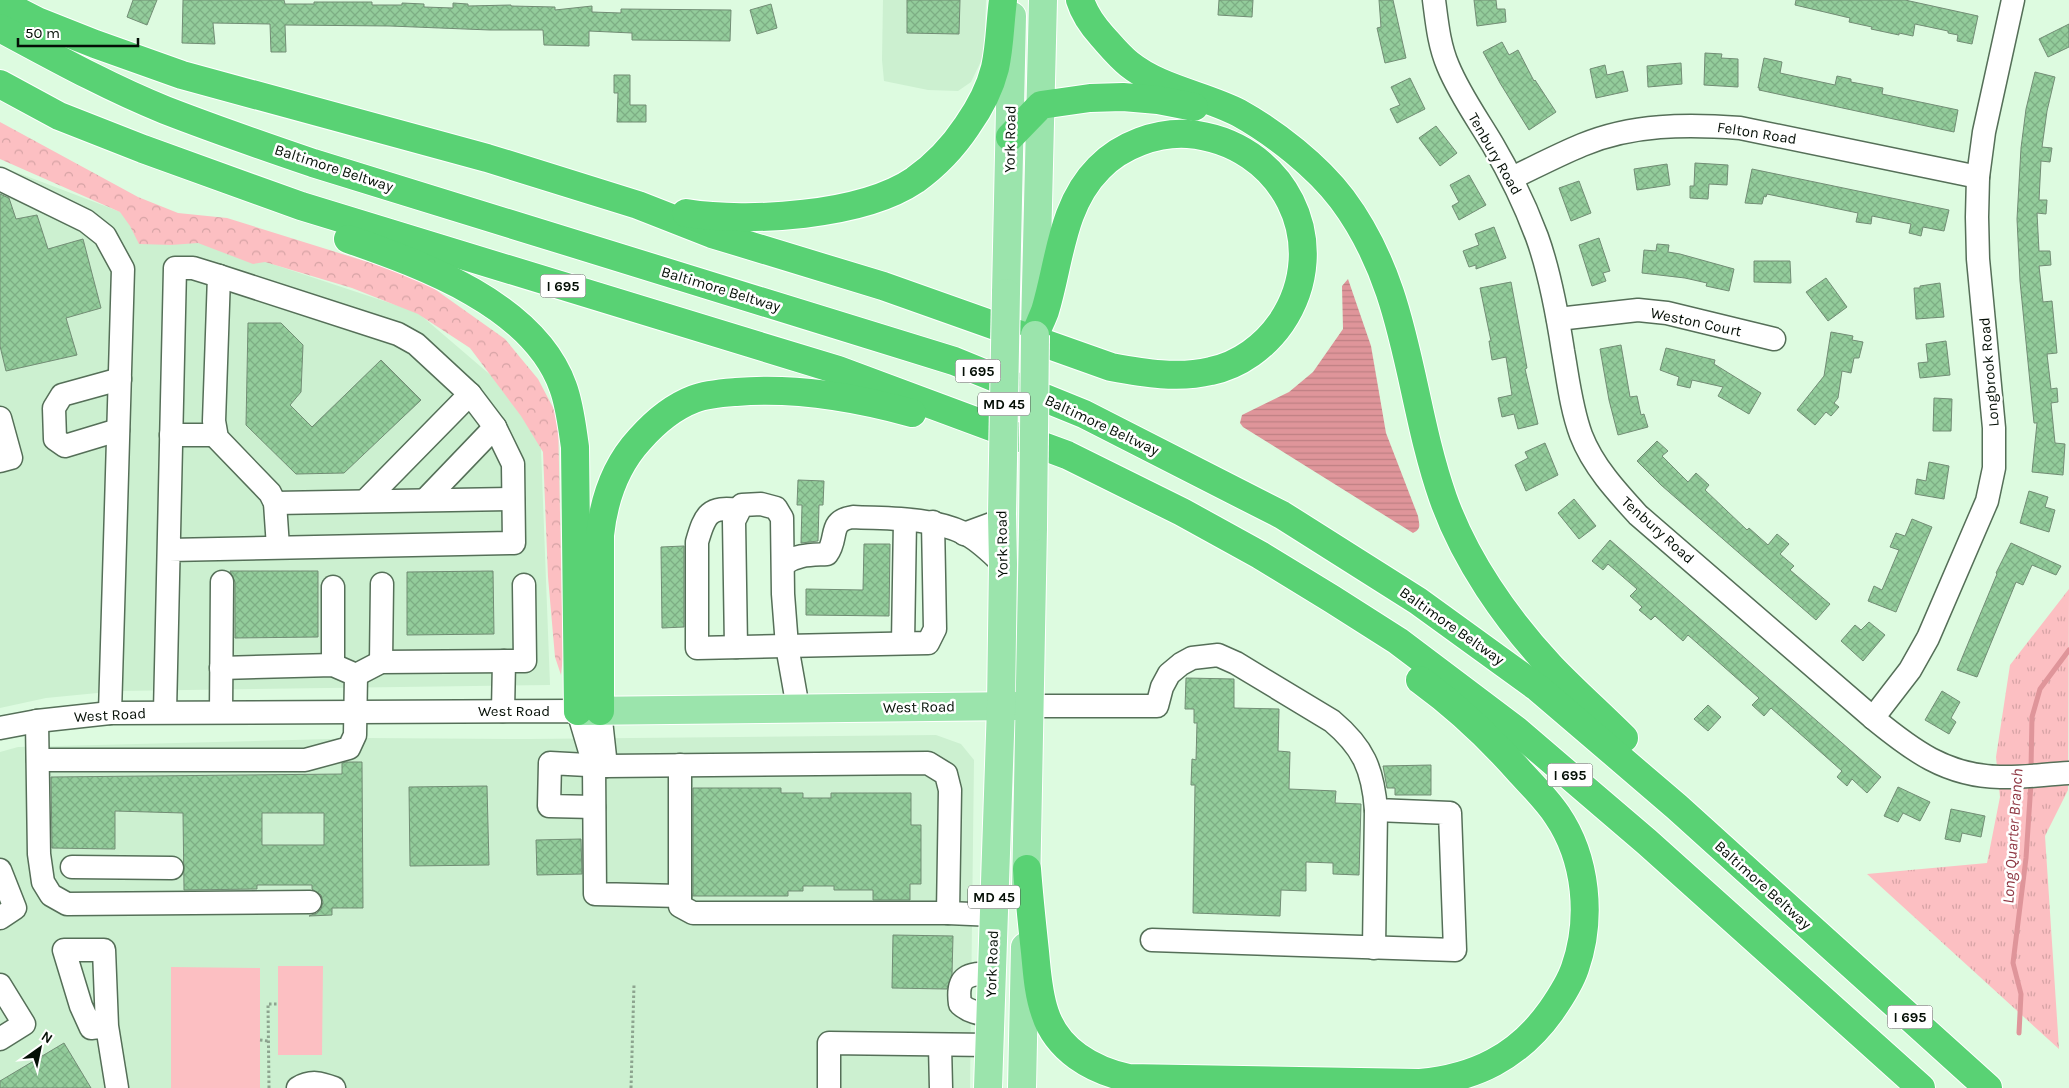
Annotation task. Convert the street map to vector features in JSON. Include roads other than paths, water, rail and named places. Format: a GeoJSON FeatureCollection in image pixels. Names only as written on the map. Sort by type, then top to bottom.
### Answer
{"type":"FeatureCollection","features":[{"type":"Feature","properties":{"kind":"highway"},"geometry":{"type":"LineString","coordinates":[[638,205],[702,215],[741,218],[781,216],[857,204],[888,194],[914,181],[938,163],[958,140],[984,99],[995,68],[1003,0]]}},
{"type":"Feature","properties":{"kind":"highway"},"geometry":{"type":"LineString","coordinates":[[1080,0],[1095,28],[1130,65],[1149,76],[1239,114],[1285,144],[1321,175],[1342,198],[1364,232],[1382,268],[1397,310],[1408,352],[1416,399],[1428,449],[1444,501],[1479,573],[1508,616],[1562,678],[1832,947]]}},
{"type":"Feature","properties":{"kind":"highway"},"geometry":{"type":"LineString","coordinates":[[0,2],[37,21],[182,75],[487,158],[638,205],[712,234],[883,286],[1110,367],[1143,373],[1178,375],[1212,371],[1237,362],[1258,348],[1275,332],[1296,295],[1304,250],[1300,226],[1290,200],[1280,183],[1267,168],[1249,154],[1224,141],[1206,136],[1181,134],[1160,136],[1139,142],[1116,154],[1099,168],[1083,188],[1070,215],[1038,317]]}},
{"type":"Feature","properties":{"kind":"highway","name":"Baltimore Beltway"},"geometry":{"type":"LineString","coordinates":[[0,28],[80,70],[164,109],[239,138],[313,163],[954,362],[1084,414],[1282,515],[1356,560],[1467,635],[1538,688],[1670,801],[1988,1088]]}},
{"type":"Feature","properties":{"kind":"highway","name":"I 695"},"geometry":{"type":"LineString","coordinates":[[0,84],[59,116],[142,149],[301,206],[838,370],[1067,456],[1182,512],[1260,555],[1374,625],[1450,679],[1516,730],[1634,830],[1921,1088]]}},
{"type":"Feature","properties":{"kind":"highway"},"geometry":{"type":"LineString","coordinates":[[1010,137],[1042,105],[1090,98],[1123,97],[1158,100],[1196,108],[1236,120],[1285,144]]}},
{"type":"Feature","properties":{"kind":"highway"},"geometry":{"type":"LineString","coordinates":[[59,116],[139,155],[222,191],[296,221],[425,268],[464,288],[512,318],[537,342],[552,364],[563,386],[570,410],[575,447],[589,711]]}},
{"type":"Feature","properties":{"kind":"highway"},"geometry":{"type":"LineString","coordinates":[[589,711],[600,535],[603,510],[609,487],[621,464],[640,438],[669,411],[696,398],[724,393],[763,389],[802,391],[849,398],[894,408],[1067,456]]}},
{"type":"Feature","properties":{"kind":"highway"},"geometry":{"type":"LineString","coordinates":[[1026,868],[1040,992],[1045,1014],[1053,1030],[1077,1057],[1091,1066],[1108,1073],[1128,1078],[1420,1083],[1448,1080],[1498,1060],[1524,1042],[1545,1019],[1561,996],[1575,970],[1583,942],[1585,917],[1584,890],[1580,868],[1572,845],[1558,816],[1508,758],[1444,697],[1326,609],[1182,512]]}},
{"type":"Feature","properties":{"kind":"main road","name":"York Road"},"geometry":{"type":"LineString","coordinates":[[988,1088],[1001,706],[1002,514],[1012,0]]}},
{"type":"Feature","properties":{"kind":"main road","name":"York Road"},"geometry":{"type":"LineString","coordinates":[[1022,1088],[1043,0]]}},
{"type":"Feature","properties":{"kind":"main road","name":"West Road"},"geometry":{"type":"LineString","coordinates":[[589,711],[1030,706]]}},
{"type":"Feature","properties":{"kind":"main road"},"geometry":{"type":"LineString","coordinates":[[994,915],[1006,924],[1013,938],[1013,1018],[1023,1056]]}},
{"type":"Feature","properties":{"kind":"street","name":"Tenbury Road"},"geometry":{"type":"LineString","coordinates":[[1434,0],[1438,33],[1447,65],[1462,98],[1512,178],[1537,236],[1548,272],[1558,319],[1572,405],[1582,436],[1594,460],[1613,488],[1638,515],[1910,748],[1932,761],[1954,770],[1976,775],[2000,777],[2069,773]]}},
{"type":"Feature","properties":{"kind":"street","name":"Longbrook Road"},"geometry":{"type":"LineString","coordinates":[[1873,718],[1910,670],[1928,638],[1987,501],[1994,468],[1994,428],[1978,259],[1978,177],[1984,132],[2012,0]]}},
{"type":"Feature","properties":{"kind":"street","name":"Felton Road"},"geometry":{"type":"LineString","coordinates":[[1512,178],[1583,144],[1619,133],[1659,126],[1702,125],[1740,128],[1978,177]]}},
{"type":"Feature","properties":{"kind":"street"},"geometry":{"type":"LineString","coordinates":[[0,179],[86,221],[105,236],[123,269],[110,713]]}},
{"type":"Feature","properties":{"kind":"street"},"geometry":{"type":"LineString","coordinates":[[165,712],[168,550],[175,268],[193,268],[219,276],[398,334],[416,344],[470,394],[495,427],[513,464],[514,543],[168,550]]}},
{"type":"Feature","properties":{"kind":"street"},"geometry":{"type":"LineString","coordinates":[[219,276],[214,421],[216,435],[270,493],[275,503],[278,548]]}},
{"type":"Feature","properties":{"kind":"street","name":"Weston Court"},"geometry":{"type":"LineString","coordinates":[[1558,319],[1638,310],[1667,314],[1774,339]]}},
{"type":"Feature","properties":{"kind":"street"},"geometry":{"type":"LineString","coordinates":[[118,430],[65,446],[55,439],[54,408],[62,395],[120,379]]}},
{"type":"Feature","properties":{"kind":"street"},"geometry":{"type":"LineString","coordinates":[[365,501],[470,394]]}},
{"type":"Feature","properties":{"kind":"street"},"geometry":{"type":"LineString","coordinates":[[0,418],[11,458],[0,461]]}},
{"type":"Feature","properties":{"kind":"street"},"geometry":{"type":"LineString","coordinates":[[425,500],[495,427]]}},
{"type":"Feature","properties":{"kind":"street"},"geometry":{"type":"LineString","coordinates":[[171,435],[216,435]]}},
{"type":"Feature","properties":{"kind":"street"},"geometry":{"type":"LineString","coordinates":[[275,503],[514,499]]}},
{"type":"Feature","properties":{"kind":"street"},"geometry":{"type":"LineString","coordinates":[[736,647],[734,521],[742,506],[761,504],[776,508],[782,518],[783,594],[787,646],[798,708]]}},
{"type":"Feature","properties":{"kind":"street"},"geometry":{"type":"LineString","coordinates":[[739,510],[720,507],[713,511],[701,528],[698,542],[697,648],[928,643],[935,628],[934,522]]}},
{"type":"Feature","properties":{"kind":"street"},"geometry":{"type":"LineString","coordinates":[[964,534],[979,530],[994,522],[1002,514]]}},
{"type":"Feature","properties":{"kind":"street"},"geometry":{"type":"LineString","coordinates":[[784,564],[790,559],[800,556],[827,554],[832,547],[834,530],[837,523],[844,518],[853,517],[934,522],[964,534],[1003,564]]}},
{"type":"Feature","properties":{"kind":"street"},"geometry":{"type":"LineString","coordinates":[[903,643],[905,520]]}},
{"type":"Feature","properties":{"kind":"street"},"geometry":{"type":"LineString","coordinates":[[221,712],[222,582]]}},
{"type":"Feature","properties":{"kind":"street"},"geometry":{"type":"LineString","coordinates":[[382,584],[382,662]]}},
{"type":"Feature","properties":{"kind":"street"},"geometry":{"type":"LineString","coordinates":[[356,675],[382,662],[525,661],[524,585]]}},
{"type":"Feature","properties":{"kind":"street"},"geometry":{"type":"LineString","coordinates":[[333,587],[333,665]]}},
{"type":"Feature","properties":{"kind":"street"},"geometry":{"type":"LineString","coordinates":[[1030,706],[1157,706],[1169,674],[1192,658],[1218,655],[1236,663],[1332,721],[1359,748],[1367,764],[1375,791],[1374,948]]}},
{"type":"Feature","properties":{"kind":"street"},"geometry":{"type":"LineString","coordinates":[[503,711],[504,662]]}},
{"type":"Feature","properties":{"kind":"street"},"geometry":{"type":"LineString","coordinates":[[221,668],[333,665],[356,675]]}},
{"type":"Feature","properties":{"kind":"street"},"geometry":{"type":"LineString","coordinates":[[38,760],[305,760],[349,748],[355,735],[356,675]]}},
{"type":"Feature","properties":{"kind":"street","name":"West Road"},"geometry":{"type":"LineString","coordinates":[[0,728],[37,721],[110,713],[589,711]]}},
{"type":"Feature","properties":{"kind":"street"},"geometry":{"type":"LineString","coordinates":[[589,711],[600,765],[594,807],[595,894],[680,896]]}},
{"type":"Feature","properties":{"kind":"street"},"geometry":{"type":"LineString","coordinates":[[37,721],[39,854],[42,882],[51,895],[67,904],[310,902]]}},
{"type":"Feature","properties":{"kind":"street"},"geometry":{"type":"LineString","coordinates":[[594,807],[549,806],[550,763],[680,765],[928,763],[946,774],[950,790],[948,913]]}},
{"type":"Feature","properties":{"kind":"street"},"geometry":{"type":"LineString","coordinates":[[680,765],[680,906],[693,913],[948,913],[994,915]]}},
{"type":"Feature","properties":{"kind":"street"},"geometry":{"type":"LineString","coordinates":[[1152,940],[1455,950],[1450,813],[1376,810]]}},
{"type":"Feature","properties":{"kind":"street"},"geometry":{"type":"LineString","coordinates":[[72,867],[115,869],[172,868]]}},
{"type":"Feature","properties":{"kind":"street"},"geometry":{"type":"LineString","coordinates":[[115,869],[115,904]]}},
{"type":"Feature","properties":{"kind":"street"},"geometry":{"type":"LineString","coordinates":[[0,870],[14,908],[0,918]]}},
{"type":"Feature","properties":{"kind":"street"},"geometry":{"type":"LineString","coordinates":[[0,985],[24,1024],[0,1039]]}},
{"type":"Feature","properties":{"kind":"street"},"geometry":{"type":"LineString","coordinates":[[108,1026],[117,1088]]}},
{"type":"Feature","properties":{"kind":"street"},"geometry":{"type":"LineString","coordinates":[[829,1088],[829,1043],[990,1045]]}},
{"type":"Feature","properties":{"kind":"street"},"geometry":{"type":"LineString","coordinates":[[940,1045],[940,1088]]}},
{"type":"Feature","properties":{"kind":"street"},"geometry":{"type":"LineString","coordinates":[[298,1088],[304,1084],[319,1082],[334,1088]]}},
{"type":"Feature","properties":{"kind":"waterway","name":"Long Quarter Branch"},"geometry":{"type":"LineString","coordinates":[[2031,769],[2032,717],[2040,689],[2069,650]]}},
{"type":"Feature","properties":{"kind":"waterway","name":"Long Quarter Branch"},"geometry":{"type":"LineString","coordinates":[[2019,1033],[2021,994],[2013,963],[2026,858],[2031,783]]}}]}
